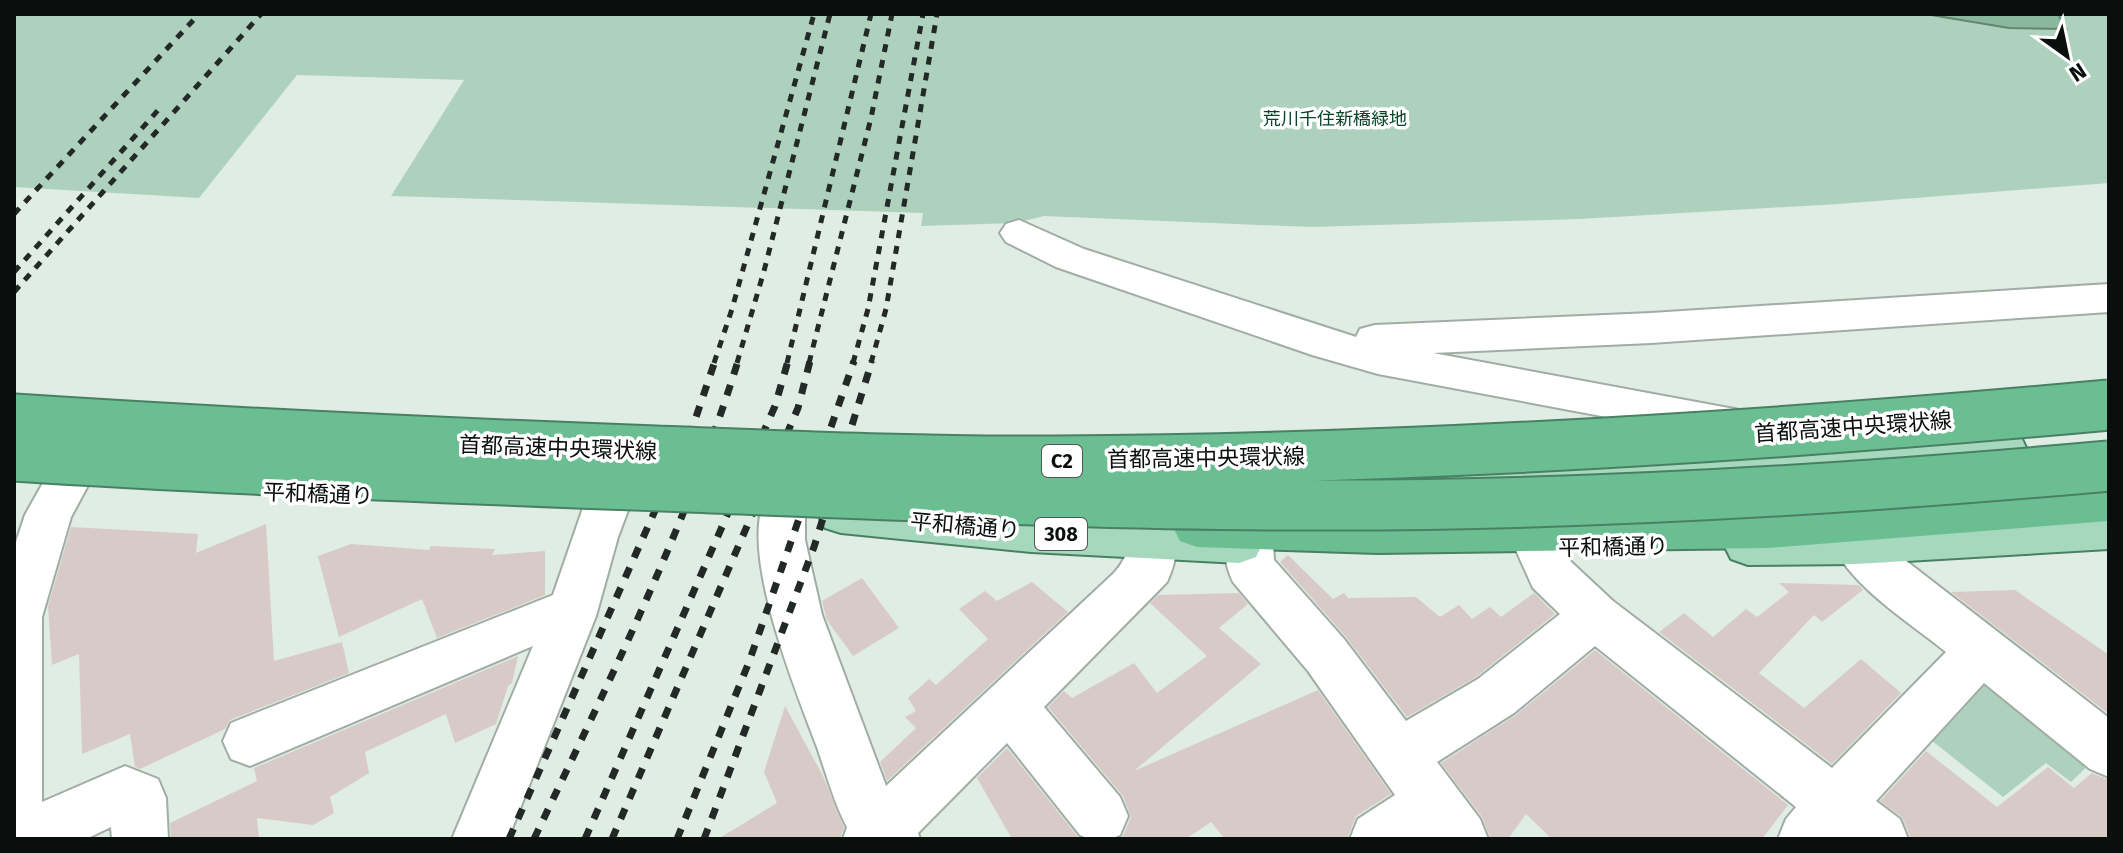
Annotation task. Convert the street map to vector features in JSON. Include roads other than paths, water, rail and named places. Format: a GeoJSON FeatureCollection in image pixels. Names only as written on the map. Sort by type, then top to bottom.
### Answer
{"type":"FeatureCollection","features":[{"type":"Feature","properties":{"kind":"highway","name":"首都高速中央環状線"},"geometry":{"type":"LineString","coordinates":[[14,419],[289,437],[731,454],[1055,461],[1561,447],[1895,426],[2109,405]]}},
{"type":"Feature","properties":{"kind":"highway"},"geometry":{"type":"LineString","coordinates":[[1055,461],[1401,480],[1565,476],[1822,463],[2109,437]]}},
{"type":"Feature","properties":{"kind":"highway","name":"首都高速中央環状線"},"geometry":{"type":"LineString","coordinates":[[14,456],[251,472],[943,499],[1266,505],[1585,500],[2013,475],[2109,466]]}},
{"type":"Feature","properties":{"kind":"highway"},"geometry":{"type":"LineString","coordinates":[[943,499],[1172,527],[1377,533],[1767,528],[2109,502]]}},
{"type":"Feature","properties":{"kind":"main road"},"geometry":{"type":"LineString","coordinates":[[1855,459],[2109,424]]}},
{"type":"Feature","properties":{"kind":"main road","name":"平和橋通り"},"geometry":{"type":"LineString","coordinates":[[14,435],[249,451],[720,471],[1098,479],[1328,479],[1855,459],[2109,445]]}},
{"type":"Feature","properties":{"kind":"main road","name":"平和橋通り"},"geometry":{"type":"LineString","coordinates":[[14,473],[243,492],[782,511],[1154,539],[1249,543],[1539,548],[1856,544],[2109,529]]}},
{"type":"Feature","properties":{"kind":"street"},"geometry":{"type":"LineString","coordinates":[[1019,233],[1070,258],[1312,340],[1378,358],[1638,409],[1843,441],[1855,459]]}},
{"type":"Feature","properties":{"kind":"street"},"geometry":{"type":"LineString","coordinates":[[1312,340],[1651,328],[2109,298]]}},
{"type":"Feature","properties":{"kind":"street"},"geometry":{"type":"LineString","coordinates":[[14,808],[17,617],[48,515],[69,478]]}},
{"type":"Feature","properties":{"kind":"street"},"geometry":{"type":"LineString","coordinates":[[480,839],[571,616],[594,537],[607,505]]}},
{"type":"Feature","properties":{"kind":"street"},"geometry":{"type":"LineString","coordinates":[[782,511],[780,541],[805,635],[866,807],[883,835],[1009,705],[1150,567],[1154,539]]}},
{"type":"Feature","properties":{"kind":"street"},"geometry":{"type":"LineString","coordinates":[[1249,543],[1250,567],[1326,655],[1447,820],[1378,839]]}},
{"type":"Feature","properties":{"kind":"street"},"geometry":{"type":"LineString","coordinates":[[1856,544],[1879,568],[2109,751]]}},
{"type":"Feature","properties":{"kind":"street"},"geometry":{"type":"LineString","coordinates":[[1539,548],[1550,573],[1821,821],[1880,839]]}},
{"type":"Feature","properties":{"kind":"street"},"geometry":{"type":"LineString","coordinates":[[250,741],[535,622],[554,616],[571,616]]}},
{"type":"Feature","properties":{"kind":"street"},"geometry":{"type":"LineString","coordinates":[[1399,755],[1496,696],[1595,616]]}},
{"type":"Feature","properties":{"kind":"street"},"geometry":{"type":"LineString","coordinates":[[1821,821],[1982,650]]}},
{"type":"Feature","properties":{"kind":"street"},"geometry":{"type":"LineString","coordinates":[[1009,705],[1100,816]]}},
{"type":"Feature","properties":{"kind":"street"},"geometry":{"type":"LineString","coordinates":[[14,834],[32,835],[125,793],[138,798],[140,839]]}},
{"type":"Feature","properties":{"kind":"railway"},"geometry":{"type":"LineString","coordinates":[[14,214],[199,14]]}},
{"type":"Feature","properties":{"kind":"railway"},"geometry":{"type":"LineString","coordinates":[[14,292],[261,14]]}},
{"type":"Feature","properties":{"kind":"railway"},"geometry":{"type":"LineString","coordinates":[[714,363],[732,309],[814,14]]}},
{"type":"Feature","properties":{"kind":"railway"},"geometry":{"type":"LineString","coordinates":[[737,363],[764,271],[830,14]]}},
{"type":"Feature","properties":{"kind":"railway"},"geometry":{"type":"LineString","coordinates":[[787,363],[871,14]]}},
{"type":"Feature","properties":{"kind":"railway"},"geometry":{"type":"LineString","coordinates":[[809,363],[871,118],[892,14]]}},
{"type":"Feature","properties":{"kind":"railway"},"geometry":{"type":"LineString","coordinates":[[853,363],[868,309],[923,14]]}},
{"type":"Feature","properties":{"kind":"railway"},"geometry":{"type":"LineString","coordinates":[[871,363],[886,309],[937,14]]}},
{"type":"Feature","properties":{"kind":"railway"},"geometry":{"type":"LineString","coordinates":[[14,272],[160,108]]}},
{"type":"Feature","properties":{"kind":"railway"},"geometry":{"type":"LineString","coordinates":[[509,839],[694,423],[715,361]]}},
{"type":"Feature","properties":{"kind":"railway"},"geometry":{"type":"LineString","coordinates":[[534,839],[671,544],[718,423],[738,361]]}},
{"type":"Feature","properties":{"kind":"railway"},"geometry":{"type":"LineString","coordinates":[[585,839],[775,406],[788,361]]}},
{"type":"Feature","properties":{"kind":"railway"},"geometry":{"type":"LineString","coordinates":[[612,839],[798,408],[810,361]]}},
{"type":"Feature","properties":{"kind":"railway"},"geometry":{"type":"LineString","coordinates":[[677,839],[749,662],[854,361]]}},
{"type":"Feature","properties":{"kind":"railway"},"geometry":{"type":"LineString","coordinates":[[704,839],[814,547],[872,361]]}},
{"type":"Feature","properties":{"kind":"park label","name":"荒川千住新橋緑地"},"geometry":{"type":"Point","coordinates":[1335,119]}}]}
